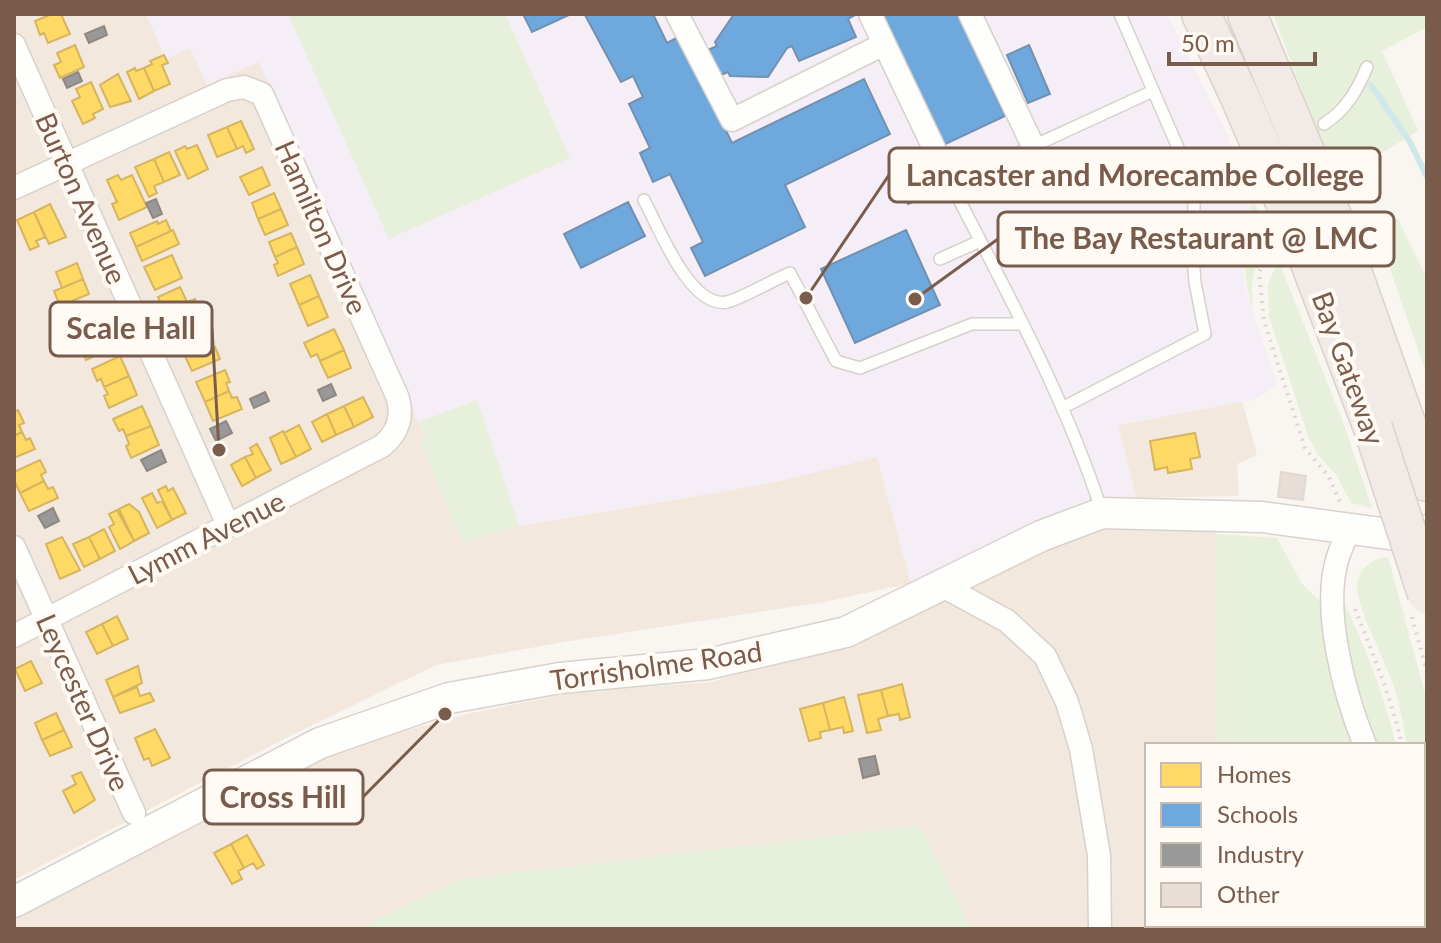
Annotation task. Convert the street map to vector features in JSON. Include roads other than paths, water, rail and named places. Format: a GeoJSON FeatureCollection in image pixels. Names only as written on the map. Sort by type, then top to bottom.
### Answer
{"type":"FeatureCollection","features":[{"type":"Feature","properties":{"kind":"highway","name":"Bay Gateway"},"geometry":{"type":"LineString","coordinates":[[1201,14],[1302,242],[1373,428],[1418,599]]}},
{"type":"Feature","properties":{"kind":"highway","name":"Bay Gateway"},"geometry":{"type":"LineString","coordinates":[[1247,14],[1334,221],[1427,482]]}},
{"type":"Feature","properties":{"kind":"main road","name":"Torrisholme Road"},"geometry":{"type":"LineString","coordinates":[[14,902],[300,752],[445,699],[560,678],[708,664],[846,632],[1041,536],[1102,513],[1262,517],[1396,535],[1427,530]]}},
{"type":"Feature","properties":{"kind":"street"},"geometry":{"type":"LineString","coordinates":[[677,14],[732,120],[884,44]]}},
{"type":"Feature","properties":{"kind":"street"},"geometry":{"type":"LineString","coordinates":[[870,14],[951,184]]}},
{"type":"Feature","properties":{"kind":"street"},"geometry":{"type":"LineString","coordinates":[[970,14],[1033,146]]}},
{"type":"Feature","properties":{"kind":"street","name":"Burton Avenue"},"geometry":{"type":"LineString","coordinates":[[14,45],[228,525]]}},
{"type":"Feature","properties":{"kind":"street","name":"Hamilton Drive"},"geometry":{"type":"LineString","coordinates":[[66,164],[236,87],[253,89],[262,94],[397,396],[401,414],[393,433]]}},
{"type":"Feature","properties":{"kind":"street"},"geometry":{"type":"LineString","coordinates":[[14,188],[66,164]]}},
{"type":"Feature","properties":{"kind":"street","name":"Lymm Avenue"},"geometry":{"type":"LineString","coordinates":[[14,636],[382,446],[393,433]]}},
{"type":"Feature","properties":{"kind":"street"},"geometry":{"type":"LineString","coordinates":[[1357,530],[1337,559],[1333,591],[1346,693],[1364,743]]}},
{"type":"Feature","properties":{"kind":"street","name":"Leycester Drive"},"geometry":{"type":"LineString","coordinates":[[14,547],[134,813]]}},
{"type":"Feature","properties":{"kind":"street"},"geometry":{"type":"LineString","coordinates":[[941,585],[1007,621],[1045,656],[1067,702],[1081,749],[1099,855],[1100,929]]}},
{"type":"Feature","properties":{"kind":"lane"},"geometry":{"type":"LineString","coordinates":[[1062,408],[1205,334],[1193,258],[1195,187],[1120,14]]}},
{"type":"Feature","properties":{"kind":"lane"},"geometry":{"type":"LineString","coordinates":[[1324,124],[1338,115],[1349,102],[1367,67]]}},
{"type":"Feature","properties":{"kind":"lane"},"geometry":{"type":"LineString","coordinates":[[1102,513],[1062,408],[951,184],[1153,91]]}},
{"type":"Feature","properties":{"kind":"lane"},"geometry":{"type":"LineString","coordinates":[[1192,177],[1237,162]]}},
{"type":"Feature","properties":{"kind":"lane"},"geometry":{"type":"LineString","coordinates":[[644,200],[682,271],[696,290],[712,301],[726,302],[790,273],[836,361],[860,368],[972,324],[1021,324]]}},
{"type":"Feature","properties":{"kind":"lane"},"geometry":{"type":"LineString","coordinates":[[940,259],[980,241]]}},
{"type":"Feature","properties":{"kind":"waterway"},"geometry":{"type":"LineString","coordinates":[[1371,85],[1410,142],[1427,177]]}},
{"type":"Feature","properties":{"kind":"place","name":"Lancaster and Morecambe College"},"geometry":{"type":"Point","coordinates":[806,298]}},
{"type":"Feature","properties":{"kind":"place","name":"The Bay Restaurant @ LMC"},"geometry":{"type":"Point","coordinates":[915,299]}},
{"type":"Feature","properties":{"kind":"place","name":"Scale Hall"},"geometry":{"type":"Point","coordinates":[219,450]}},
{"type":"Feature","properties":{"kind":"place","name":"Cross Hill"},"geometry":{"type":"Point","coordinates":[445,714]}}]}
